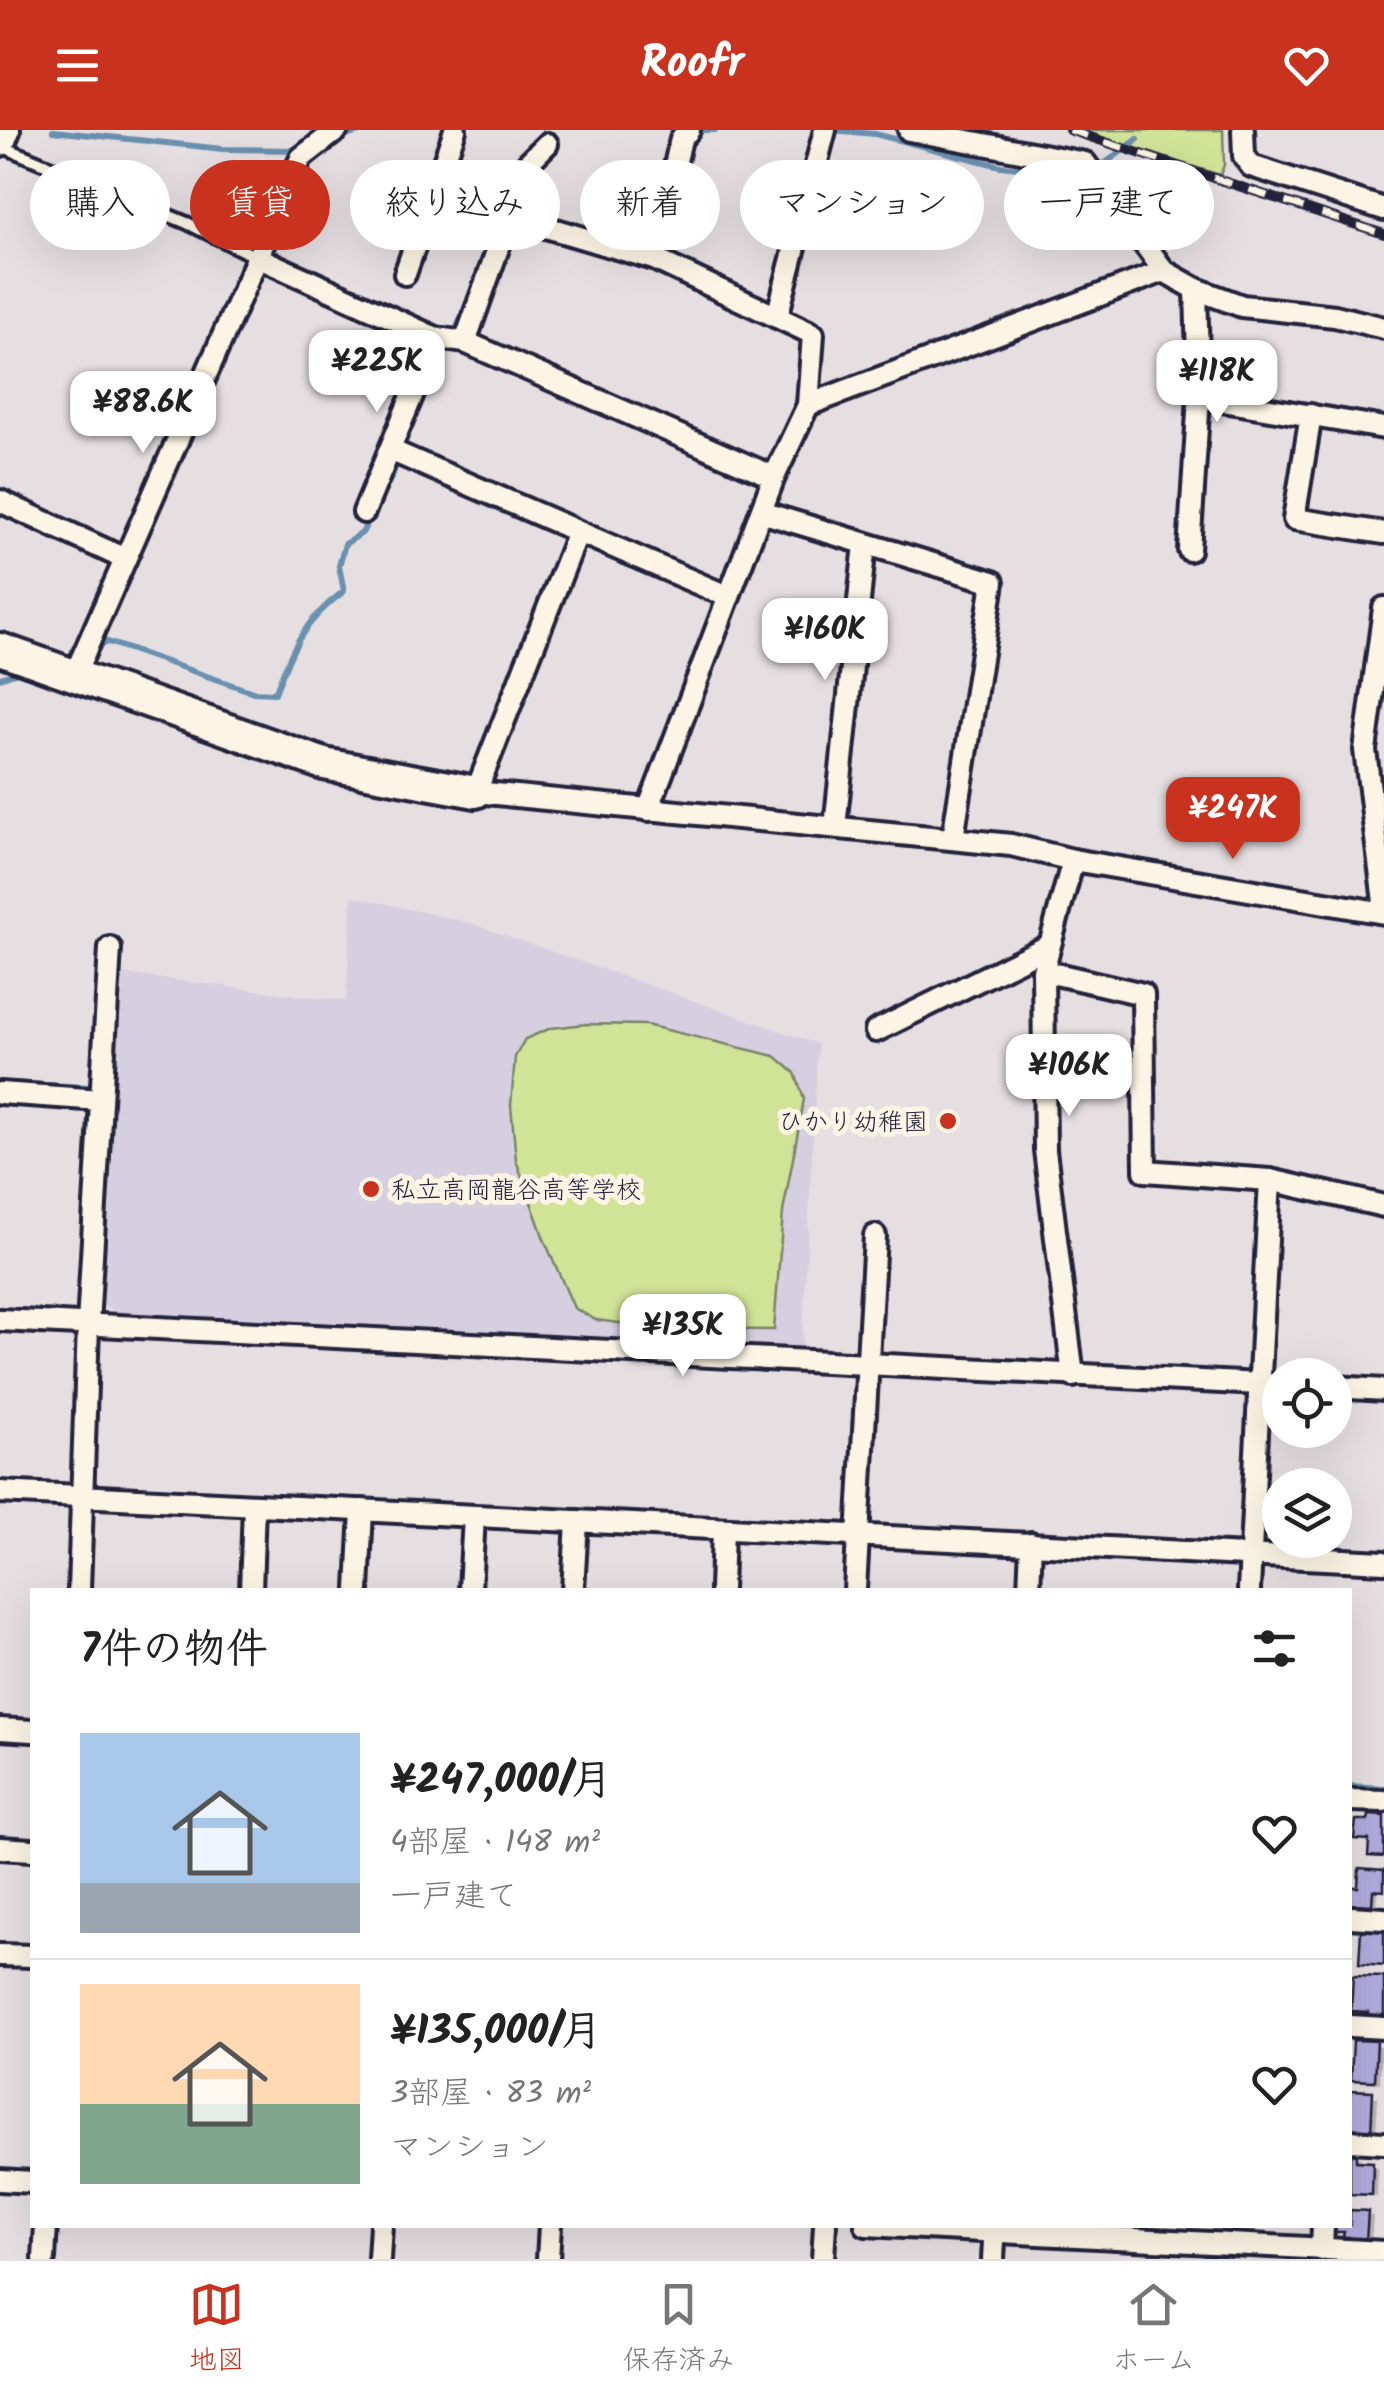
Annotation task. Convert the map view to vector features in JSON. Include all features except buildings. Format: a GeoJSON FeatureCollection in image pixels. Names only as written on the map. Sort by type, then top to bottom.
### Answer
{"type":"FeatureCollection","features":[{"type":"Feature","properties":{"kind":"street"},"geometry":{"type":"LineString","coordinates":[[0,142],[4,130]]}},
{"type":"Feature","properties":{"kind":"street"},"geometry":{"type":"LineString","coordinates":[[75,674],[301,158],[337,130]]}},
{"type":"Feature","properties":{"kind":"street"},"geometry":{"type":"LineString","coordinates":[[405,274],[455,130]]}},
{"type":"Feature","properties":{"kind":"street"},"geometry":{"type":"LineString","coordinates":[[777,317],[825,130]]}},
{"type":"Feature","properties":{"kind":"street"},"geometry":{"type":"LineString","coordinates":[[909,130],[1085,163],[1164,271],[1196,289],[1242,306],[1335,316],[1384,328]]}},
{"type":"Feature","properties":{"kind":"street"},"geometry":{"type":"LineString","coordinates":[[1243,130],[1244,156],[1252,166],[1384,208]]}},
{"type":"Feature","properties":{"kind":"street"},"geometry":{"type":"LineString","coordinates":[[654,259],[685,134]]}},
{"type":"Feature","properties":{"kind":"street"},"geometry":{"type":"LineString","coordinates":[[531,160],[548,144]]}},
{"type":"Feature","properties":{"kind":"street"},"geometry":{"type":"LineString","coordinates":[[560,231],[654,259],[813,334],[808,405],[774,476],[648,810]]}},
{"type":"Feature","properties":{"kind":"street"},"geometry":{"type":"LineString","coordinates":[[465,342],[498,250]]}},
{"type":"Feature","properties":{"kind":"street"},"geometry":{"type":"LineString","coordinates":[[257,257],[436,338],[465,342],[774,476]]}},
{"type":"Feature","properties":{"kind":"street"},"geometry":{"type":"LineString","coordinates":[[808,405],[1164,271]]}},
{"type":"Feature","properties":{"kind":"street"},"geometry":{"type":"LineString","coordinates":[[1189,550],[1199,397],[1196,289]]}},
{"type":"Feature","properties":{"kind":"street"},"geometry":{"type":"LineString","coordinates":[[364,512],[436,338]]}},
{"type":"Feature","properties":{"kind":"street"},"geometry":{"type":"LineString","coordinates":[[1199,397],[1384,428]]}},
{"type":"Feature","properties":{"kind":"street"},"geometry":{"type":"LineString","coordinates":[[1311,415],[1294,518],[1384,533]]}},
{"type":"Feature","properties":{"kind":"street"},"geometry":{"type":"LineString","coordinates":[[390,450],[729,597]]}},
{"type":"Feature","properties":{"kind":"street"},"geometry":{"type":"LineString","coordinates":[[0,500],[124,559]]}},
{"type":"Feature","properties":{"kind":"street"},"geometry":{"type":"LineString","coordinates":[[761,512],[992,582],[952,838]]}},
{"type":"Feature","properties":{"kind":"street"},"geometry":{"type":"LineString","coordinates":[[476,792],[578,532]]}},
{"type":"Feature","properties":{"kind":"street"},"geometry":{"type":"LineString","coordinates":[[835,827],[865,544]]}},
{"type":"Feature","properties":{"kind":"street"},"geometry":{"type":"LineString","coordinates":[[1384,608],[1366,750],[1384,902]]}},
{"type":"Feature","properties":{"kind":"street"},"geometry":{"type":"LineString","coordinates":[[0,649],[324,764],[476,792],[1012,845],[1073,860],[1384,913]]}},
{"type":"Feature","properties":{"kind":"street"},"geometry":{"type":"LineString","coordinates":[[1073,860],[1042,971],[1045,1150],[1073,1376]]}},
{"type":"Feature","properties":{"kind":"street"},"geometry":{"type":"LineString","coordinates":[[80,1588],[88,1325],[110,948]]}},
{"type":"Feature","properties":{"kind":"street"},"geometry":{"type":"LineString","coordinates":[[876,1031],[1046,948]]}},
{"type":"Feature","properties":{"kind":"street"},"geometry":{"type":"LineString","coordinates":[[1042,971],[1143,994],[1145,1171],[1270,1180],[1384,1206]]}},
{"type":"Feature","properties":{"kind":"street"},"geometry":{"type":"LineString","coordinates":[[0,1093],[101,1100]]}},
{"type":"Feature","properties":{"kind":"street"},"geometry":{"type":"LineString","coordinates":[[1248,1588],[1270,1180]]}},
{"type":"Feature","properties":{"kind":"street"},"geometry":{"type":"LineString","coordinates":[[855,1588],[875,1236]]}},
{"type":"Feature","properties":{"kind":"street"},"geometry":{"type":"LineString","coordinates":[[0,1320],[1262,1384]]}},
{"type":"Feature","properties":{"kind":"street"},"geometry":{"type":"LineString","coordinates":[[1352,1388],[1384,1390]]}},
{"type":"Feature","properties":{"kind":"street"},"geometry":{"type":"LineString","coordinates":[[0,1492],[1384,1562]]}},
{"type":"Feature","properties":{"kind":"street"},"geometry":{"type":"LineString","coordinates":[[251,1588],[254,1504]]}},
{"type":"Feature","properties":{"kind":"street"},"geometry":{"type":"LineString","coordinates":[[358,1588],[362,1510]]}},
{"type":"Feature","properties":{"kind":"street"},"geometry":{"type":"LineString","coordinates":[[470,1588],[474,1516]]}},
{"type":"Feature","properties":{"kind":"street"},"geometry":{"type":"LineString","coordinates":[[573,1588],[576,1521]]}},
{"type":"Feature","properties":{"kind":"street"},"geometry":{"type":"LineString","coordinates":[[721,1588],[723,1529]]}},
{"type":"Feature","properties":{"kind":"street"},"geometry":{"type":"LineString","coordinates":[[1028,1588],[1032,1543]]}},
{"type":"Feature","properties":{"kind":"street"},"geometry":{"type":"LineString","coordinates":[[0,1729],[30,1731]]}},
{"type":"Feature","properties":{"kind":"street"},"geometry":{"type":"LineString","coordinates":[[1352,1800],[1384,1801]]}},
{"type":"Feature","properties":{"kind":"street"},"geometry":{"type":"LineString","coordinates":[[0,1848],[30,1850]]}},
{"type":"Feature","properties":{"kind":"street"},"geometry":{"type":"LineString","coordinates":[[1352,1917],[1384,1919]]}},
{"type":"Feature","properties":{"kind":"street"},"geometry":{"type":"LineString","coordinates":[[0,1955],[30,1956]]}},
{"type":"Feature","properties":{"kind":"street"},"geometry":{"type":"LineString","coordinates":[[1352,2026],[1384,2028]]}},
{"type":"Feature","properties":{"kind":"street"},"geometry":{"type":"LineString","coordinates":[[1352,2141],[1384,2143]]}},
{"type":"Feature","properties":{"kind":"street"},"geometry":{"type":"LineString","coordinates":[[0,2180],[30,2182]]}},
{"type":"Feature","properties":{"kind":"street"},"geometry":{"type":"LineString","coordinates":[[44,2259],[46,2228]]}},
{"type":"Feature","properties":{"kind":"street"},"geometry":{"type":"LineString","coordinates":[[379,2259],[381,2228]]}},
{"type":"Feature","properties":{"kind":"street"},"geometry":{"type":"LineString","coordinates":[[548,2259],[550,2228]]}},
{"type":"Feature","properties":{"kind":"street"},"geometry":{"type":"LineString","coordinates":[[823,2259],[825,2228]]}},
{"type":"Feature","properties":{"kind":"street"},"geometry":{"type":"LineString","coordinates":[[962,2228],[1384,2252]]}},
{"type":"Feature","properties":{"kind":"street"},"geometry":{"type":"LineString","coordinates":[[1322,2250],[1323,2228]]}},
{"type":"Feature","properties":{"kind":"street"},"geometry":{"type":"LineString","coordinates":[[993,2259],[994,2229]]}},
{"type":"Feature","properties":{"kind":"lane"},"geometry":{"type":"LineString","coordinates":[[0,142],[257,257]]}},
{"type":"Feature","properties":{"kind":"shaded area"},"geometry":{"type":"Polygon","coordinates":[[[352,896],[470,923],[818,1044],[802,1349],[125,1316],[98,1303],[116,973],[346,1001],[352,896]]]}},
{"type":"Feature","properties":{"kind":"green space"},"geometry":{"type":"Polygon","coordinates":[[[1077,130],[1223,130],[1224,165],[1220,175],[1214,173],[1214,160],[1172,160],[1077,130]]]}},
{"type":"Feature","properties":{"kind":"green space"},"geometry":{"type":"Polygon","coordinates":[[[646,1025],[775,1056],[795,1073],[804,1099],[783,1212],[774,1330],[666,1329],[596,1320],[574,1308],[516,1160],[511,1105],[515,1057],[525,1039],[551,1028],[646,1025]]]}},
{"type":"Feature","properties":{"kind":"waterway"},"geometry":{"type":"LineString","coordinates":[[336,139],[366,130]]}},
{"type":"Feature","properties":{"kind":"waterway"},"geometry":{"type":"LineString","coordinates":[[693,130],[715,130]]}},
{"type":"Feature","properties":{"kind":"waterway"},"geometry":{"type":"LineString","coordinates":[[831,130],[875,134],[1000,166],[1080,174],[1107,162],[1138,139]]}},
{"type":"Feature","properties":{"kind":"waterway"},"geometry":{"type":"LineString","coordinates":[[53,131],[223,149],[301,150]]}},
{"type":"Feature","properties":{"kind":"waterway"},"geometry":{"type":"LineString","coordinates":[[423,394],[452,340],[480,269]]}},
{"type":"Feature","properties":{"kind":"waterway"},"geometry":{"type":"LineString","coordinates":[[377,505],[407,433]]}},
{"type":"Feature","properties":{"kind":"waterway"},"geometry":{"type":"LineString","coordinates":[[91,648],[108,642],[253,692],[275,693],[301,636],[318,613],[344,591],[339,566],[345,544],[362,533],[371,516]]}},
{"type":"Feature","properties":{"kind":"waterway"},"geometry":{"type":"LineString","coordinates":[[0,678],[23,670]]}},
{"type":"Feature","properties":{"kind":"waterway"},"geometry":{"type":"LineString","coordinates":[[0,1083],[90,1087]]}},
{"type":"Feature","properties":{"kind":"waterway"},"geometry":{"type":"LineString","coordinates":[[1352,1786],[1384,1788]]}},
{"type":"Feature","properties":{"kind":"railway"},"geometry":{"type":"LineString","coordinates":[[1069,130],[1384,234]]}},
{"type":"Feature","properties":{"kind":"place","name":"ひかり幼稚園"},"geometry":{"type":"Point","coordinates":[948,1121]}},
{"type":"Feature","properties":{"kind":"place","name":"私立高岡龍谷高等学校"},"geometry":{"type":"Point","coordinates":[371,1189]}}]}
